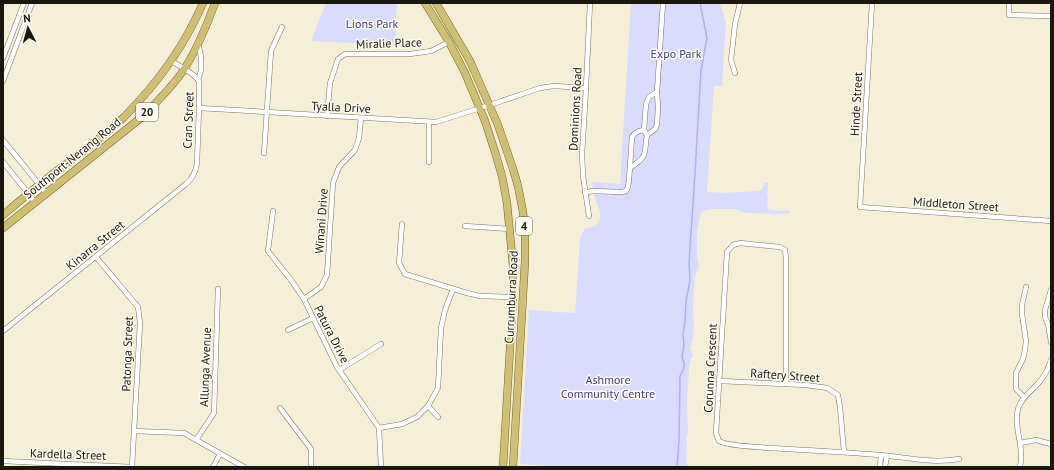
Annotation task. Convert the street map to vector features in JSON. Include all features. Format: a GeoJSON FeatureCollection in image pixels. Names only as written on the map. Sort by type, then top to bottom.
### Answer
{"type":"FeatureCollection","features":[{"type":"Feature","properties":{"kind":"main road","name":"Southport-Nerang Road"},"geometry":{"type":"LineString","coordinates":[[3,214],[90,145],[122,118],[144,96],[180,48],[203,3]]}},
{"type":"Feature","properties":{"kind":"main road","name":"Southport-Nerang Road"},"geometry":{"type":"LineString","coordinates":[[3,228],[142,117],[153,106],[185,69],[204,32],[215,3]]}},
{"type":"Feature","properties":{"kind":"main road","name":"Currumburra Road"},"geometry":{"type":"LineString","coordinates":[[425,3],[449,42],[480,109],[502,176],[507,203],[513,266],[513,297],[503,467]]}},
{"type":"Feature","properties":{"kind":"main road","name":"Currumburra Road"},"geometry":{"type":"LineString","coordinates":[[436,3],[468,57],[490,106],[513,169],[522,202],[525,232],[525,261],[513,467]]}},
{"type":"Feature","properties":{"kind":"main road"},"geometry":{"type":"LineString","coordinates":[[513,297],[518,293],[525,261]]}},
{"type":"Feature","properties":{"kind":"street"},"geometry":{"type":"LineString","coordinates":[[3,58],[24,3]]}},
{"type":"Feature","properties":{"kind":"street"},"geometry":{"type":"LineString","coordinates":[[3,81],[32,3]]}},
{"type":"Feature","properties":{"kind":"street","name":"Dominions Road"},"geometry":{"type":"LineString","coordinates":[[589,216],[583,176],[582,154],[590,3]]}},
{"type":"Feature","properties":{"kind":"street"},"geometry":{"type":"LineString","coordinates":[[585,193],[592,191],[626,191],[628,187],[632,137],[638,131],[645,132],[655,129],[657,125],[657,92],[663,3]]}},
{"type":"Feature","properties":{"kind":"street"},"geometry":{"type":"LineString","coordinates":[[735,73],[731,60],[735,24],[740,3]]}},
{"type":"Feature","properties":{"kind":"street","name":"Hinde Street"},"geometry":{"type":"LineString","coordinates":[[860,207],[872,3]]}},
{"type":"Feature","properties":{"kind":"street"},"geometry":{"type":"LineString","coordinates":[[1009,3],[1009,16],[1051,16]]}},
{"type":"Feature","properties":{"kind":"street"},"geometry":{"type":"LineString","coordinates":[[264,153],[271,51],[282,27]]}},
{"type":"Feature","properties":{"kind":"street","name":"Miralie Place"},"geometry":{"type":"LineString","coordinates":[[327,116],[330,84],[338,59],[345,54],[410,54],[430,51],[449,42]]}},
{"type":"Feature","properties":{"kind":"street"},"geometry":{"type":"LineString","coordinates":[[198,44],[201,52],[201,73],[198,79]]}},
{"type":"Feature","properties":{"kind":"street","name":"Cran Street"},"geometry":{"type":"LineString","coordinates":[[171,61],[198,79],[199,108],[196,170]]}},
{"type":"Feature","properties":{"kind":"street","name":"Tyalla Drive"},"geometry":{"type":"LineString","coordinates":[[199,108],[436,122],[546,87],[569,86],[586,88]]}},
{"type":"Feature","properties":{"kind":"street"},"geometry":{"type":"LineString","coordinates":[[630,168],[644,157],[646,104],[648,98],[657,92]]}},
{"type":"Feature","properties":{"kind":"street","name":"Winani Drive"},"geometry":{"type":"LineString","coordinates":[[304,299],[321,288],[327,275],[333,183],[340,167],[355,150],[359,138],[361,118]]}},
{"type":"Feature","properties":{"kind":"street"},"geometry":{"type":"LineString","coordinates":[[429,122],[429,162]]}},
{"type":"Feature","properties":{"kind":"street"},"geometry":{"type":"LineString","coordinates":[[3,140],[46,193]]}},
{"type":"Feature","properties":{"kind":"street"},"geometry":{"type":"LineString","coordinates":[[3,162],[35,202]]}},
{"type":"Feature","properties":{"kind":"street","name":"Kinarra Street"},"geometry":{"type":"LineString","coordinates":[[3,332],[186,184],[192,178],[196,170]]}},
{"type":"Feature","properties":{"kind":"street","name":"Middleton Street"},"geometry":{"type":"LineString","coordinates":[[860,207],[1051,221]]}},
{"type":"Feature","properties":{"kind":"street","name":"Patura Drive"},"geometry":{"type":"LineString","coordinates":[[273,211],[268,251],[304,299],[339,370],[379,428]]}},
{"type":"Feature","properties":{"kind":"street"},"geometry":{"type":"LineString","coordinates":[[402,224],[399,263],[405,274],[480,296],[513,297]]}},
{"type":"Feature","properties":{"kind":"street"},"geometry":{"type":"LineString","coordinates":[[465,226],[510,229]]}},
{"type":"Feature","properties":{"kind":"street","name":"Corunna Crescent"},"geometry":{"type":"LineString","coordinates":[[786,384],[786,252],[784,248],[780,247],[740,243],[733,245],[727,252],[716,433],[721,442],[766,448],[844,452],[909,459],[943,461],[958,459]]}},
{"type":"Feature","properties":{"kind":"street","name":"Patonga Street"},"geometry":{"type":"LineString","coordinates":[[96,257],[138,307],[140,323],[132,467]]}},
{"type":"Feature","properties":{"kind":"street"},"geometry":{"type":"LineString","coordinates":[[1024,397],[1016,389],[1016,373],[1023,359],[1025,350],[1026,341],[1022,305],[1026,287]]}},
{"type":"Feature","properties":{"kind":"street","name":"Allunga Avenue"},"geometry":{"type":"LineString","coordinates":[[196,440],[214,413],[218,289]]}},
{"type":"Feature","properties":{"kind":"street"},"geometry":{"type":"LineString","coordinates":[[381,467],[379,428],[402,424],[417,417],[428,406],[438,388],[442,328],[445,310],[453,289]]}},
{"type":"Feature","properties":{"kind":"street"},"geometry":{"type":"LineString","coordinates":[[1051,290],[1045,310],[1051,342]]}},
{"type":"Feature","properties":{"kind":"street"},"geometry":{"type":"LineString","coordinates":[[288,330],[313,318]]}},
{"type":"Feature","properties":{"kind":"street"},"geometry":{"type":"LineString","coordinates":[[339,370],[381,344]]}},
{"type":"Feature","properties":{"kind":"street"},"geometry":{"type":"LineString","coordinates":[[1020,467],[1021,451],[1016,419],[1019,407],[1024,397],[1043,378],[1051,360]]}},
{"type":"Feature","properties":{"kind":"street","name":"Raftery Street"},"geometry":{"type":"LineString","coordinates":[[720,381],[806,385],[827,388],[838,395],[844,452]]}},
{"type":"Feature","properties":{"kind":"street"},"geometry":{"type":"LineString","coordinates":[[428,406],[438,417]]}},
{"type":"Feature","properties":{"kind":"street"},"geometry":{"type":"LineString","coordinates":[[280,408],[311,449],[311,467]]}},
{"type":"Feature","properties":{"kind":"street"},"geometry":{"type":"LineString","coordinates":[[134,431],[184,433],[244,467]]}},
{"type":"Feature","properties":{"kind":"street"},"geometry":{"type":"LineString","coordinates":[[1020,443],[1036,440],[1051,444]]}},
{"type":"Feature","properties":{"kind":"street"},"geometry":{"type":"LineString","coordinates":[[213,467],[220,454]]}},
{"type":"Feature","properties":{"kind":"street"},"geometry":{"type":"LineString","coordinates":[[880,467],[881,455]]}},
{"type":"Feature","properties":{"kind":"street"},"geometry":{"type":"LineString","coordinates":[[885,467],[887,456]]}},
{"type":"Feature","properties":{"kind":"street","name":"Kardella Street"},"geometry":{"type":"LineString","coordinates":[[3,461],[132,467]]}},
{"type":"Feature","properties":{"kind":"green space","name":"Lions Park"},"geometry":{"type":"Polygon","coordinates":[[[326,3],[397,3],[395,45],[311,41],[326,3]]]}},
{"type":"Feature","properties":{"kind":"green space","name":"Ashmore Community Centre"},"geometry":{"type":"Polygon","coordinates":[[[631,3],[720,3],[726,23],[722,86],[714,86],[707,192],[724,193],[760,191],[764,183],[768,183],[767,208],[770,210],[790,211],[790,213],[746,213],[735,209],[709,209],[701,212],[697,230],[697,256],[699,266],[695,276],[693,339],[690,348],[693,355],[689,366],[687,402],[688,433],[686,438],[686,463],[690,467],[566,467],[520,464],[529,310],[575,313],[580,239],[585,228],[594,226],[600,220],[600,210],[595,199],[592,182],[620,184],[631,3]]]}},
{"type":"Feature","properties":{"kind":"waterway"},"geometry":{"type":"LineString","coordinates":[[677,467],[680,376],[684,368],[682,357],[684,345],[683,333],[686,301],[690,280],[689,263],[701,70],[707,38],[700,3]]}},
{"type":"Feature","properties":{"kind":"park label","name":"Expo Park"},"geometry":{"type":"Point","coordinates":[676,53]}}]}
